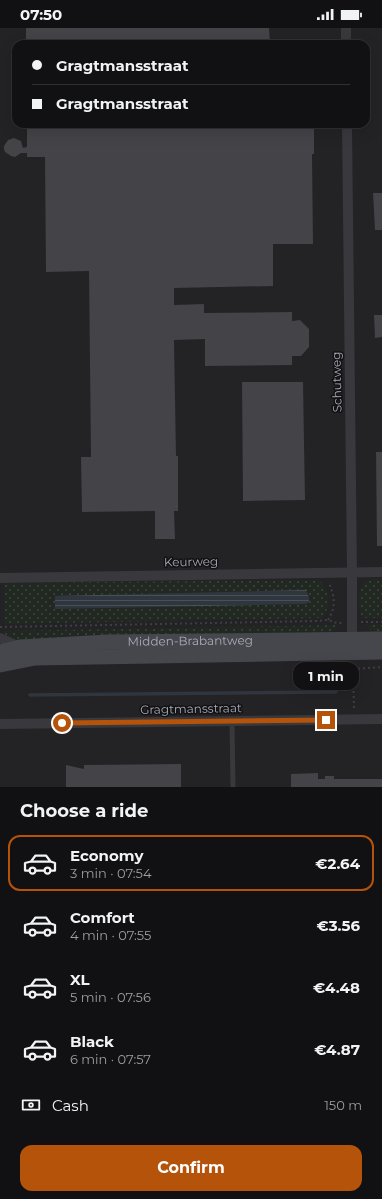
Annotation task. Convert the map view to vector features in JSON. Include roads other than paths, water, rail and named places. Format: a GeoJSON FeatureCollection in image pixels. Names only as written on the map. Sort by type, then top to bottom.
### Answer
{"type":"FeatureCollection","features":[{"type":"Feature","properties":{"kind":"street"},"geometry":{"type":"LineString","coordinates":[[346,28],[346,40]]}},
{"type":"Feature","properties":{"kind":"street","name":"Schutweg"},"geometry":{"type":"LineString","coordinates":[[347,128],[352,645]]}},
{"type":"Feature","properties":{"kind":"street","name":"Keurweg"},"geometry":{"type":"LineString","coordinates":[[0,578],[382,572]]}},
{"type":"Feature","properties":{"kind":"street"},"geometry":{"type":"LineString","coordinates":[[0,638],[20,647]]}},
{"type":"Feature","properties":{"kind":"street","name":"Midden-Brabantweg"},"geometry":{"type":"LineString","coordinates":[[0,665],[35,658],[352,645],[382,639]]}},
{"type":"Feature","properties":{"kind":"street","name":"Midden-Brabantweg"},"geometry":{"type":"LineString","coordinates":[[0,652],[20,647],[108,642],[315,646]]}},
{"type":"Feature","properties":{"kind":"street","name":"Midden-Brabantweg"},"geometry":{"type":"LineString","coordinates":[[352,645],[382,652]]}},
{"type":"Feature","properties":{"kind":"street","name":"Gragtmansstraat"},"geometry":{"type":"LineString","coordinates":[[0,724],[382,719]]}},
{"type":"Feature","properties":{"kind":"lane"},"geometry":{"type":"LineString","coordinates":[[232,722],[233,787]]}},
{"type":"Feature","properties":{"kind":"waterway"},"geometry":{"type":"LineString","coordinates":[[30,695],[336,692]]}}]}
